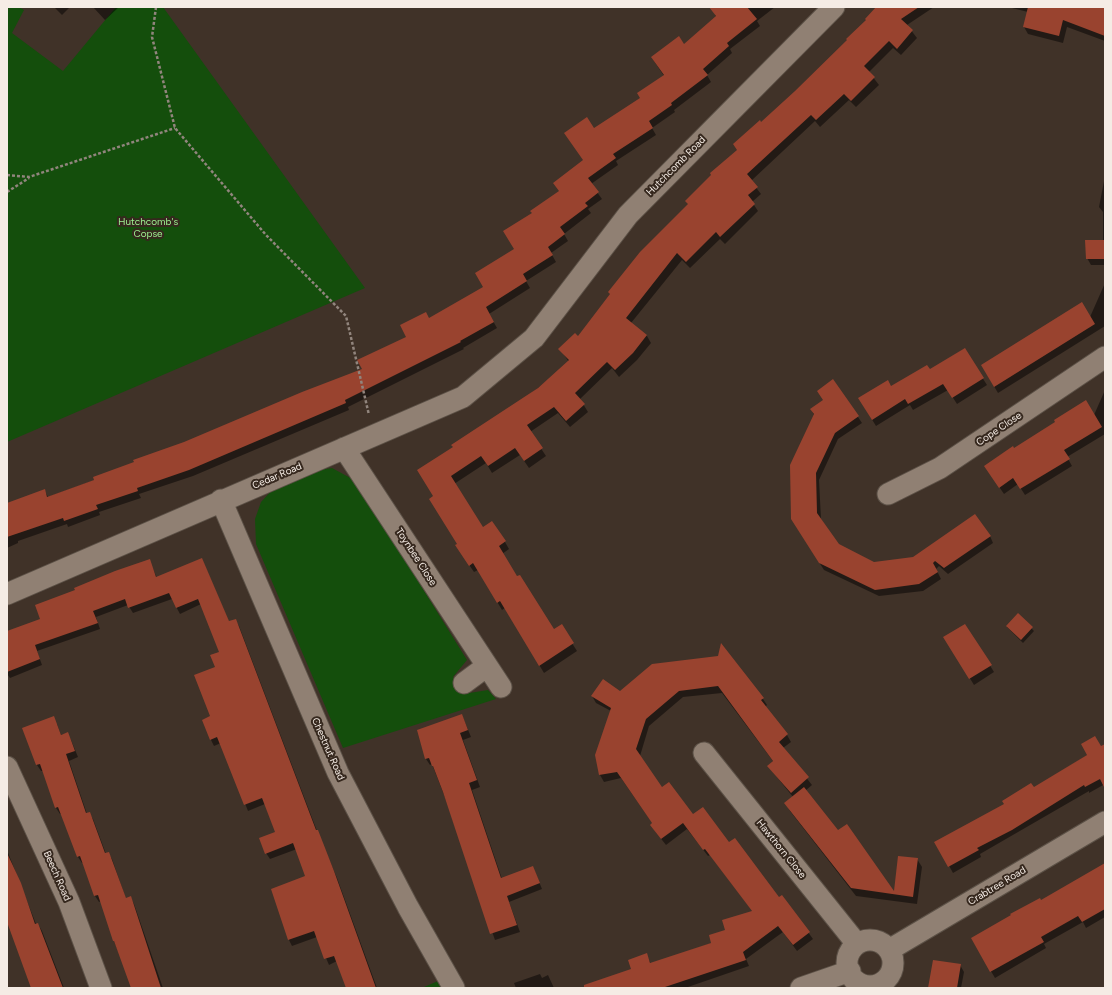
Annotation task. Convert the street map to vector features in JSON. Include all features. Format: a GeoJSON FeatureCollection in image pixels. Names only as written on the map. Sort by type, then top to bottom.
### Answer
{"type":"FeatureCollection","features":[{"type":"Feature","properties":{"kind":"street","name":"Hutchcomb Road"},"geometry":{"type":"LineString","coordinates":[[534,338],[628,215],[834,7]]}},
{"type":"Feature","properties":{"kind":"street","name":"Cedar Road"},"geometry":{"type":"LineString","coordinates":[[7,594],[221,500],[463,397],[534,338]]}},
{"type":"Feature","properties":{"kind":"street","name":"Cope Close"},"geometry":{"type":"LineString","coordinates":[[888,494],[940,468],[1105,357]]}},
{"type":"Feature","properties":{"kind":"street","name":"Toynbee Close"},"geometry":{"type":"LineString","coordinates":[[344,448],[501,687]]}},
{"type":"Feature","properties":{"kind":"street","name":"Chestnut Road"},"geometry":{"type":"LineString","coordinates":[[221,500],[338,773],[408,907],[454,988]]}},
{"type":"Feature","properties":{"kind":"street"},"geometry":{"type":"LineString","coordinates":[[464,683],[487,666]]}},
{"type":"Feature","properties":{"kind":"street","name":"Hawthorn Close"},"geometry":{"type":"LineString","coordinates":[[704,753],[857,944]]}},
{"type":"Feature","properties":{"kind":"street","name":"Beech Road"},"geometry":{"type":"LineString","coordinates":[[7,767],[69,902],[101,988]]}},
{"type":"Feature","properties":{"kind":"street","name":"Crabtree Road"},"geometry":{"type":"LineString","coordinates":[[889,950],[1105,822]]}},
{"type":"Feature","properties":{"kind":"street"},"geometry":{"type":"LineString","coordinates":[[866,940],[874,940],[883,943],[889,950],[893,960],[892,971],[886,980],[876,986],[868,986],[860,983],[854,978],[848,964],[848,956],[857,944],[866,940]]}},
{"type":"Feature","properties":{"kind":"street"},"geometry":{"type":"LineString","coordinates":[[801,988],[850,971]]}},
{"type":"Feature","properties":{"kind":"path"},"geometry":{"type":"LineString","coordinates":[[156,7],[152,37],[175,128],[266,235],[346,316],[373,435]]}},
{"type":"Feature","properties":{"kind":"path"},"geometry":{"type":"LineString","coordinates":[[7,192],[29,177],[175,128]]}},
{"type":"Feature","properties":{"kind":"path"},"geometry":{"type":"LineString","coordinates":[[7,175],[29,177]]}},
{"type":"Feature","properties":{"kind":"green space","name":"Hutchcomb's Copse"},"geometry":{"type":"Polygon","coordinates":[[[7,7],[19,7],[24,10],[12,33],[63,71],[116,7],[163,7],[365,288],[7,442],[7,7]]]}},
{"type":"Feature","properties":{"kind":"green space"},"geometry":{"type":"Polygon","coordinates":[[[332,468],[356,481],[467,660],[453,677],[463,694],[488,690],[496,699],[343,748],[256,544],[255,519],[261,502],[274,488],[314,471],[332,468]]]}},
{"type":"Feature","properties":{"kind":"green space"},"geometry":{"type":"Polygon","coordinates":[[[438,981],[443,988],[424,988],[424,987],[438,981]]]}},
{"type":"Feature","properties":{"kind":"building"},"geometry":{"type":"Polygon","coordinates":[[[709,7],[747,7],[757,19],[727,43],[729,46],[703,69],[708,75],[671,103],[672,105],[649,121],[653,128],[613,154],[616,158],[588,178],[599,192],[585,203],[588,206],[560,227],[565,234],[548,247],[553,255],[523,274],[527,281],[486,307],[494,322],[460,341],[461,342],[345,400],[346,403],[189,470],[137,488],[138,491],[96,505],[98,509],[64,521],[63,518],[7,537],[7,503],[45,489],[47,497],[94,480],[93,477],[134,462],[133,460],[184,442],[302,392],[362,369],[357,360],[406,337],[400,325],[426,312],[429,318],[483,287],[475,273],[514,249],[503,231],[532,213],[530,211],[559,191],[553,183],[583,160],[564,133],[587,117],[594,128],[640,98],[637,93],[664,75],[651,57],[679,36],[684,44],[716,16],[709,7]]]}},
{"type":"Feature","properties":{"kind":"building"},"geometry":{"type":"Polygon","coordinates":[[[876,7],[919,7],[901,19],[913,30],[897,49],[889,41],[864,66],[875,77],[851,101],[844,94],[816,120],[811,115],[747,174],[758,187],[748,195],[755,204],[720,237],[716,232],[686,262],[677,253],[626,318],[647,335],[633,353],[615,370],[607,362],[575,393],[585,404],[566,421],[554,407],[527,425],[543,448],[524,461],[515,448],[488,466],[481,456],[451,476],[483,527],[492,521],[506,541],[499,546],[517,576],[520,575],[554,629],[562,624],[574,643],[539,666],[500,601],[497,603],[473,563],[469,566],[455,545],[457,544],[429,499],[433,496],[417,470],[453,447],[451,445],[538,388],[569,360],[558,349],[575,333],[578,336],[610,294],[608,292],[640,252],[688,204],[685,201],[711,175],[710,173],[737,150],[733,144],[760,120],[761,122],[795,91],[847,40],[846,39],[866,20],[865,19],[876,7]]]}},
{"type":"Feature","properties":{"kind":"building"},"geometry":{"type":"Polygon","coordinates":[[[1028,7],[1105,7],[1105,36],[1063,20],[1059,36],[1023,27],[1028,7]]]}},
{"type":"Feature","properties":{"kind":"building"},"geometry":{"type":"Polygon","coordinates":[[[1085,240],[1105,240],[1105,259],[1086,259],[1085,240]]]}},
{"type":"Feature","properties":{"kind":"building"},"geometry":{"type":"Polygon","coordinates":[[[1082,302],[1095,324],[994,387],[981,365],[1082,302]]]}},
{"type":"Feature","properties":{"kind":"building"},"geometry":{"type":"Polygon","coordinates":[[[965,348],[984,378],[952,398],[943,384],[908,404],[905,399],[872,420],[858,398],[888,380],[891,386],[927,365],[930,369],[965,348]]]}},
{"type":"Feature","properties":{"kind":"building"},"geometry":{"type":"Polygon","coordinates":[[[833,379],[859,416],[835,433],[816,473],[817,513],[839,544],[874,562],[913,557],[975,514],[991,536],[944,568],[935,561],[933,563],[938,572],[919,584],[875,590],[819,563],[791,519],[790,465],[814,414],[810,409],[823,400],[817,391],[833,379]]]}},
{"type":"Feature","properties":{"kind":"building"},"geometry":{"type":"Polygon","coordinates":[[[1086,400],[1102,427],[1064,450],[1070,459],[1020,489],[1013,478],[999,488],[984,466],[1013,446],[1014,448],[1055,422],[1054,420],[1086,400]]]}},
{"type":"Feature","properties":{"kind":"building"},"geometry":{"type":"Polygon","coordinates":[[[202,558],[229,621],[236,619],[316,830],[318,830],[334,871],[376,988],[346,988],[334,956],[324,959],[314,931],[288,940],[271,889],[305,876],[293,843],[265,854],[259,838],[275,832],[262,798],[244,805],[217,737],[210,740],[202,720],[210,716],[194,675],[215,667],[210,655],[219,652],[198,599],[176,608],[169,593],[128,608],[125,599],[93,611],[98,623],[35,645],[40,659],[7,672],[7,631],[40,619],[35,605],[75,590],[74,588],[115,571],[150,559],[156,577],[202,558]]]}},
{"type":"Feature","properties":{"kind":"building"},"geometry":{"type":"Polygon","coordinates":[[[1018,613],[1033,627],[1021,640],[1006,626],[1018,613]]]}},
{"type":"Feature","properties":{"kind":"building"},"geometry":{"type":"Polygon","coordinates":[[[965,624],[992,665],[969,679],[943,637],[965,624]]]}},
{"type":"Feature","properties":{"kind":"building"},"geometry":{"type":"Polygon","coordinates":[[[721,643],[764,698],[761,700],[788,734],[779,742],[809,777],[791,793],[767,766],[773,761],[718,686],[679,691],[646,719],[636,749],[662,787],[669,782],[693,814],[703,807],[729,842],[735,838],[779,897],[782,895],[810,932],[793,945],[778,926],[743,952],[746,960],[662,988],[584,988],[584,985],[631,969],[628,960],[647,953],[650,963],[711,943],[709,935],[725,930],[722,920],[752,911],[705,849],[703,850],[683,823],[661,839],[650,825],[652,823],[617,772],[599,775],[595,755],[611,708],[591,696],[603,679],[620,691],[652,664],[718,656],[721,643]]]}},
{"type":"Feature","properties":{"kind":"building"},"geometry":{"type":"Polygon","coordinates":[[[462,714],[468,730],[460,733],[477,780],[469,783],[501,878],[533,866],[540,883],[507,896],[517,925],[490,934],[443,792],[429,758],[425,759],[417,730],[462,714]]]}},
{"type":"Feature","properties":{"kind":"building"},"geometry":{"type":"Polygon","coordinates":[[[54,716],[61,735],[68,732],[75,751],[66,754],[86,813],[90,812],[105,853],[109,852],[126,898],[131,896],[161,988],[131,988],[113,941],[98,895],[94,896],[80,856],[77,857],[58,807],[55,808],[40,764],[36,765],[22,728],[54,716]]]}},
{"type":"Feature","properties":{"kind":"building"},"geometry":{"type":"Polygon","coordinates":[[[1095,736],[1101,746],[1105,744],[1105,789],[1100,779],[1085,787],[1084,785],[1012,830],[977,848],[979,850],[948,867],[934,842],[1004,804],[1002,801],[1031,783],[1034,787],[1087,755],[1081,744],[1095,736]]]}},
{"type":"Feature","properties":{"kind":"building"},"geometry":{"type":"Polygon","coordinates":[[[804,787],[838,830],[847,824],[894,891],[898,856],[918,858],[913,897],[851,888],[784,803],[804,787]]]}},
{"type":"Feature","properties":{"kind":"building"},"geometry":{"type":"Polygon","coordinates":[[[7,853],[21,883],[35,924],[38,923],[63,988],[31,988],[7,922],[7,853]]]}},
{"type":"Feature","properties":{"kind":"building"},"geometry":{"type":"Polygon","coordinates":[[[1105,863],[1105,909],[1082,922],[1078,916],[1041,937],[1044,942],[990,972],[971,938],[1011,915],[1010,914],[1040,898],[1041,900],[1105,863]]]}},
{"type":"Feature","properties":{"kind":"building"},"geometry":{"type":"Polygon","coordinates":[[[933,960],[961,964],[957,988],[928,988],[933,960]]]}}]}
